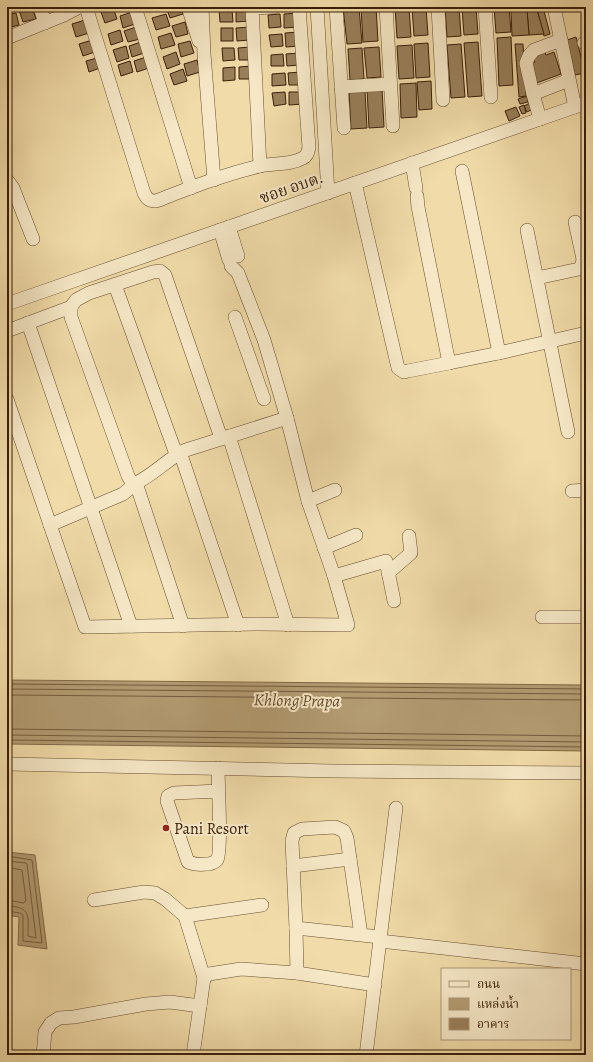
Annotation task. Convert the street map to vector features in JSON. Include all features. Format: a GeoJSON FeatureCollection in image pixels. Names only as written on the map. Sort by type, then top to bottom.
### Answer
{"type":"FeatureCollection","features":[{"type":"Feature","properties":{"kind":"street"},"geometry":{"type":"LineString","coordinates":[[40,7],[45,22]]}},
{"type":"Feature","properties":{"kind":"street"},"geometry":{"type":"LineString","coordinates":[[7,38],[79,7]]}},
{"type":"Feature","properties":{"kind":"street"},"geometry":{"type":"LineString","coordinates":[[86,7],[146,198],[150,201],[156,201],[214,180],[260,166],[297,161],[304,158],[308,153],[309,148],[299,7]]}},
{"type":"Feature","properties":{"kind":"street"},"geometry":{"type":"LineString","coordinates":[[135,7],[191,188]]}},
{"type":"Feature","properties":{"kind":"street"},"geometry":{"type":"LineString","coordinates":[[188,7],[204,54]]}},
{"type":"Feature","properties":{"kind":"street"},"geometry":{"type":"LineString","coordinates":[[202,7],[204,54],[214,180]]}},
{"type":"Feature","properties":{"kind":"street"},"geometry":{"type":"LineString","coordinates":[[260,166],[252,8],[274,7]]}},
{"type":"Feature","properties":{"kind":"street"},"geometry":{"type":"LineString","coordinates":[[316,7],[328,193]]}},
{"type":"Feature","properties":{"kind":"street"},"geometry":{"type":"LineString","coordinates":[[336,7],[344,128]]}},
{"type":"Feature","properties":{"kind":"street"},"geometry":{"type":"LineString","coordinates":[[386,7],[393,126]]}},
{"type":"Feature","properties":{"kind":"street"},"geometry":{"type":"LineString","coordinates":[[438,7],[443,100]]}},
{"type":"Feature","properties":{"kind":"street"},"geometry":{"type":"LineString","coordinates":[[485,7],[491,97]]}},
{"type":"Feature","properties":{"kind":"street"},"geometry":{"type":"LineString","coordinates":[[554,7],[569,80],[580,105]]}},
{"type":"Feature","properties":{"kind":"street"},"geometry":{"type":"LineString","coordinates":[[540,119],[532,94],[526,63],[534,50],[562,40]]}},
{"type":"Feature","properties":{"kind":"street"},"geometry":{"type":"LineString","coordinates":[[532,94],[569,80]]}},
{"type":"Feature","properties":{"kind":"street"},"geometry":{"type":"LineString","coordinates":[[342,87],[390,84]]}},
{"type":"Feature","properties":{"kind":"street","name":"ซอย อบต."},"geometry":{"type":"LineString","coordinates":[[7,304],[580,105]]}},
{"type":"Feature","properties":{"kind":"street"},"geometry":{"type":"LineString","coordinates":[[309,148],[325,147]]}},
{"type":"Feature","properties":{"kind":"street"},"geometry":{"type":"LineString","coordinates":[[408,165],[449,363]]}},
{"type":"Feature","properties":{"kind":"street"},"geometry":{"type":"LineString","coordinates":[[462,171],[499,353]]}},
{"type":"Feature","properties":{"kind":"street"},"geometry":{"type":"LineString","coordinates":[[7,180],[13,188],[33,239]]}},
{"type":"Feature","properties":{"kind":"street"},"geometry":{"type":"LineString","coordinates":[[355,183],[398,368],[404,372],[499,353],[586,333]]}},
{"type":"Feature","properties":{"kind":"street"},"geometry":{"type":"LineString","coordinates":[[537,278],[579,269],[582,265],[583,259],[576,222]]}},
{"type":"Feature","properties":{"kind":"street"},"geometry":{"type":"LineString","coordinates":[[7,399],[85,627],[238,625],[348,626],[334,576],[308,501],[264,340],[235,264],[225,228]]}},
{"type":"Feature","properties":{"kind":"street"},"geometry":{"type":"LineString","coordinates":[[527,230],[568,432]]}},
{"type":"Feature","properties":{"kind":"street"},"geometry":{"type":"LineString","coordinates":[[7,331],[71,307],[76,300],[89,293],[153,272],[160,271],[165,275],[225,437],[288,625]]}},
{"type":"Feature","properties":{"kind":"street"},"geometry":{"type":"LineString","coordinates":[[115,285],[178,453],[238,625]]}},
{"type":"Feature","properties":{"kind":"street"},"geometry":{"type":"LineString","coordinates":[[71,307],[71,317],[128,476],[131,481],[136,483],[183,626]]}},
{"type":"Feature","properties":{"kind":"street"},"geometry":{"type":"LineString","coordinates":[[235,317],[264,399]]}},
{"type":"Feature","properties":{"kind":"street"},"geometry":{"type":"LineString","coordinates":[[28,323],[131,626]]}},
{"type":"Feature","properties":{"kind":"street"},"geometry":{"type":"LineString","coordinates":[[246,348],[264,340]]}},
{"type":"Feature","properties":{"kind":"street"},"geometry":{"type":"LineString","coordinates":[[50,525],[123,494],[136,483],[152,474],[178,453],[286,418]]}},
{"type":"Feature","properties":{"kind":"street"},"geometry":{"type":"LineString","coordinates":[[308,501],[335,490]]}},
{"type":"Feature","properties":{"kind":"street"},"geometry":{"type":"LineString","coordinates":[[572,491],[586,490]]}},
{"type":"Feature","properties":{"kind":"street"},"geometry":{"type":"LineString","coordinates":[[324,548],[356,534]]}},
{"type":"Feature","properties":{"kind":"street"},"geometry":{"type":"LineString","coordinates":[[388,573],[411,553],[409,536]]}},
{"type":"Feature","properties":{"kind":"street"},"geometry":{"type":"LineString","coordinates":[[334,576],[386,561],[394,601]]}},
{"type":"Feature","properties":{"kind":"street"},"geometry":{"type":"LineString","coordinates":[[542,617],[586,617]]}},
{"type":"Feature","properties":{"kind":"street"},"geometry":{"type":"LineString","coordinates":[[7,764],[332,771],[586,773]]}},
{"type":"Feature","properties":{"kind":"street"},"geometry":{"type":"LineString","coordinates":[[218,768],[219,791],[219,857],[216,862],[212,864],[191,864],[188,862],[167,801],[168,796],[174,793],[219,791]]}},
{"type":"Feature","properties":{"kind":"street"},"geometry":{"type":"LineString","coordinates":[[366,1055],[396,808]]}},
{"type":"Feature","properties":{"kind":"street"},"geometry":{"type":"LineString","coordinates":[[297,973],[292,841],[294,833],[302,829],[335,827],[344,831],[348,838],[361,935]]}},
{"type":"Feature","properties":{"kind":"street"},"geometry":{"type":"LineString","coordinates":[[293,866],[350,859]]}},
{"type":"Feature","properties":{"kind":"street"},"geometry":{"type":"LineString","coordinates":[[94,900],[144,892],[155,893],[165,899],[185,916],[204,978],[193,1055]]}},
{"type":"Feature","properties":{"kind":"street"},"geometry":{"type":"LineString","coordinates":[[185,916],[262,905]]}},
{"type":"Feature","properties":{"kind":"street"},"geometry":{"type":"LineString","coordinates":[[296,928],[586,964]]}},
{"type":"Feature","properties":{"kind":"street"},"geometry":{"type":"LineString","coordinates":[[204,978],[209,974],[241,969],[297,973],[375,985]]}},
{"type":"Feature","properties":{"kind":"street"},"geometry":{"type":"LineString","coordinates":[[43,1055],[46,1032],[51,1023],[59,1018],[74,1017],[152,1003],[170,1002],[200,1006]]}},
{"type":"Feature","properties":{"kind":"water","name":"Khlong Prapa"},"geometry":{"type":"Polygon","coordinates":[[[7,680],[586,685],[586,751],[7,744],[7,680]]]}},
{"type":"Feature","properties":{"kind":"water"},"geometry":{"type":"Polygon","coordinates":[[[7,852],[35,855],[47,949],[18,945],[19,917],[7,915],[7,852]]]}},
{"type":"Feature","properties":{"kind":"building"},"geometry":{"type":"Polygon","coordinates":[[[32,7],[36,19],[23,22],[19,10],[32,7]]]}},
{"type":"Feature","properties":{"kind":"building"},"geometry":{"type":"Polygon","coordinates":[[[50,7],[63,7],[63,8],[51,11],[50,7]]]}},
{"type":"Feature","properties":{"kind":"building"},"geometry":{"type":"Polygon","coordinates":[[[113,7],[117,19],[105,23],[101,12],[113,7]]]}},
{"type":"Feature","properties":{"kind":"building"},"geometry":{"type":"Polygon","coordinates":[[[117,7],[131,7],[118,11],[117,7]]]}},
{"type":"Feature","properties":{"kind":"building"},"geometry":{"type":"Polygon","coordinates":[[[148,7],[163,7],[163,8],[149,12],[148,7]]]}},
{"type":"Feature","properties":{"kind":"building"},"geometry":{"type":"Polygon","coordinates":[[[166,7],[180,7],[183,14],[170,18],[166,7]]]}},
{"type":"Feature","properties":{"kind":"building"},"geometry":{"type":"Polygon","coordinates":[[[343,7],[359,7],[362,43],[347,44],[343,7]]]}},
{"type":"Feature","properties":{"kind":"building"},"geometry":{"type":"Polygon","coordinates":[[[361,7],[376,7],[378,41],[363,42],[361,7]]]}},
{"type":"Feature","properties":{"kind":"building"},"geometry":{"type":"Polygon","coordinates":[[[395,7],[409,7],[411,37],[397,38],[395,7]]]}},
{"type":"Feature","properties":{"kind":"building"},"geometry":{"type":"Polygon","coordinates":[[[412,7],[426,7],[428,35],[414,36],[412,7]]]}},
{"type":"Feature","properties":{"kind":"building"},"geometry":{"type":"Polygon","coordinates":[[[445,7],[459,7],[461,36],[447,37],[445,7]]]}},
{"type":"Feature","properties":{"kind":"building"},"geometry":{"type":"Polygon","coordinates":[[[462,7],[476,7],[478,34],[464,35],[462,7]]]}},
{"type":"Feature","properties":{"kind":"building"},"geometry":{"type":"Polygon","coordinates":[[[494,7],[509,7],[511,32],[496,33],[494,7]]]}},
{"type":"Feature","properties":{"kind":"building"},"geometry":{"type":"Polygon","coordinates":[[[511,7],[527,7],[527,10],[511,11],[511,7]]]}},
{"type":"Feature","properties":{"kind":"building"},"geometry":{"type":"Polygon","coordinates":[[[543,7],[550,34],[544,36],[537,9],[543,7]]]}},
{"type":"Feature","properties":{"kind":"building"},"geometry":{"type":"Polygon","coordinates":[[[219,9],[232,9],[233,22],[220,22],[219,9]]]}},
{"type":"Feature","properties":{"kind":"building"},"geometry":{"type":"Polygon","coordinates":[[[249,9],[249,21],[236,22],[236,10],[249,9]]]}},
{"type":"Feature","properties":{"kind":"building"},"geometry":{"type":"Polygon","coordinates":[[[527,10],[537,10],[544,34],[529,35],[527,10]]]}},
{"type":"Feature","properties":{"kind":"building"},"geometry":{"type":"Polygon","coordinates":[[[527,10],[529,35],[512,36],[511,11],[527,10]]]}},
{"type":"Feature","properties":{"kind":"building"},"geometry":{"type":"Polygon","coordinates":[[[132,12],[135,24],[123,28],[120,16],[132,12]]]}},
{"type":"Feature","properties":{"kind":"building"},"geometry":{"type":"Polygon","coordinates":[[[16,13],[19,25],[7,28],[7,15],[16,13]]]}},
{"type":"Feature","properties":{"kind":"building"},"geometry":{"type":"Polygon","coordinates":[[[297,13],[298,27],[284,28],[284,14],[297,13]]]}},
{"type":"Feature","properties":{"kind":"building"},"geometry":{"type":"Polygon","coordinates":[[[166,14],[170,26],[156,30],[152,18],[166,14]]]}},
{"type":"Feature","properties":{"kind":"building"},"geometry":{"type":"Polygon","coordinates":[[[280,14],[281,27],[269,28],[268,15],[280,14]]]}},
{"type":"Feature","properties":{"kind":"building"},"geometry":{"type":"Polygon","coordinates":[[[85,20],[89,33],[76,37],[72,24],[85,20]]]}},
{"type":"Feature","properties":{"kind":"building"},"geometry":{"type":"Polygon","coordinates":[[[185,22],[188,34],[176,37],[172,26],[185,22]]]}},
{"type":"Feature","properties":{"kind":"building"},"geometry":{"type":"Polygon","coordinates":[[[136,27],[140,39],[128,42],[124,31],[136,27]]]}},
{"type":"Feature","properties":{"kind":"building"},"geometry":{"type":"Polygon","coordinates":[[[250,27],[250,40],[237,41],[236,28],[250,27]]]}},
{"type":"Feature","properties":{"kind":"building"},"geometry":{"type":"Polygon","coordinates":[[[221,28],[233,28],[233,41],[221,41],[221,28]]]}},
{"type":"Feature","properties":{"kind":"building"},"geometry":{"type":"Polygon","coordinates":[[[120,30],[123,41],[111,45],[108,34],[120,30]]]}},
{"type":"Feature","properties":{"kind":"building"},"geometry":{"type":"Polygon","coordinates":[[[299,32],[300,46],[286,47],[285,33],[299,32]]]}},
{"type":"Feature","properties":{"kind":"building"},"geometry":{"type":"Polygon","coordinates":[[[171,33],[175,45],[161,49],[158,37],[171,33]]]}},
{"type":"Feature","properties":{"kind":"building"},"geometry":{"type":"Polygon","coordinates":[[[282,34],[283,46],[271,47],[269,35],[282,34]]]}},
{"type":"Feature","properties":{"kind":"building"},"geometry":{"type":"Polygon","coordinates":[[[511,37],[513,85],[499,86],[497,38],[511,37]]]}},
{"type":"Feature","properties":{"kind":"building"},"geometry":{"type":"Polygon","coordinates":[[[576,37],[585,73],[575,75],[567,40],[576,37]]]}},
{"type":"Feature","properties":{"kind":"building"},"geometry":{"type":"Polygon","coordinates":[[[92,40],[95,52],[83,56],[79,44],[92,40]]]}},
{"type":"Feature","properties":{"kind":"building"},"geometry":{"type":"Polygon","coordinates":[[[190,41],[194,53],[181,57],[178,44],[190,41]]]}},
{"type":"Feature","properties":{"kind":"building"},"geometry":{"type":"Polygon","coordinates":[[[141,42],[144,53],[132,57],[129,46],[141,42]]]}},
{"type":"Feature","properties":{"kind":"building"},"geometry":{"type":"Polygon","coordinates":[[[478,42],[482,96],[468,97],[464,43],[478,42]]]}},
{"type":"Feature","properties":{"kind":"building"},"geometry":{"type":"Polygon","coordinates":[[[428,43],[430,77],[416,78],[414,44],[428,43]]]}},
{"type":"Feature","properties":{"kind":"building"},"geometry":{"type":"Polygon","coordinates":[[[461,44],[465,97],[451,98],[447,45],[461,44]]]}},
{"type":"Feature","properties":{"kind":"building"},"geometry":{"type":"Polygon","coordinates":[[[515,44],[523,44],[526,96],[519,97],[515,44]]]}},
{"type":"Feature","properties":{"kind":"building"},"geometry":{"type":"Polygon","coordinates":[[[412,45],[414,78],[399,79],[397,46],[412,45]]]}},
{"type":"Feature","properties":{"kind":"building"},"geometry":{"type":"Polygon","coordinates":[[[126,46],[129,58],[117,62],[113,50],[126,46]]]}},
{"type":"Feature","properties":{"kind":"building"},"geometry":{"type":"Polygon","coordinates":[[[250,47],[251,60],[239,60],[238,48],[250,47]]]}},
{"type":"Feature","properties":{"kind":"building"},"geometry":{"type":"Polygon","coordinates":[[[379,47],[381,77],[367,78],[364,48],[379,47]]]}},
{"type":"Feature","properties":{"kind":"building"},"geometry":{"type":"Polygon","coordinates":[[[222,48],[234,48],[235,60],[223,61],[222,48]]]}},
{"type":"Feature","properties":{"kind":"building"},"geometry":{"type":"Polygon","coordinates":[[[362,48],[364,79],[350,80],[348,49],[362,48]]]}},
{"type":"Feature","properties":{"kind":"building"},"geometry":{"type":"Polygon","coordinates":[[[176,52],[180,64],[167,69],[163,57],[176,52]]]}},
{"type":"Feature","properties":{"kind":"building"},"geometry":{"type":"Polygon","coordinates":[[[545,52],[546,55],[554,52],[561,74],[534,84],[528,64],[535,62],[533,56],[545,52]]]}},
{"type":"Feature","properties":{"kind":"building"},"geometry":{"type":"Polygon","coordinates":[[[299,53],[300,65],[287,66],[286,54],[299,53]]]}},
{"type":"Feature","properties":{"kind":"building"},"geometry":{"type":"Polygon","coordinates":[[[283,54],[284,66],[271,66],[271,55],[283,54]]]}},
{"type":"Feature","properties":{"kind":"building"},"geometry":{"type":"Polygon","coordinates":[[[146,57],[149,68],[137,72],[134,61],[146,57]]]}},
{"type":"Feature","properties":{"kind":"building"},"geometry":{"type":"Polygon","coordinates":[[[97,58],[100,68],[89,72],[86,61],[97,58]]]}},
{"type":"Feature","properties":{"kind":"building"},"geometry":{"type":"Polygon","coordinates":[[[197,60],[200,72],[187,76],[184,64],[197,60]]]}},
{"type":"Feature","properties":{"kind":"building"},"geometry":{"type":"Polygon","coordinates":[[[130,61],[133,72],[121,76],[118,65],[130,61]]]}},
{"type":"Feature","properties":{"kind":"building"},"geometry":{"type":"Polygon","coordinates":[[[251,66],[251,79],[239,79],[239,67],[251,66]]]}},
{"type":"Feature","properties":{"kind":"building"},"geometry":{"type":"Polygon","coordinates":[[[235,67],[235,80],[223,81],[223,68],[235,67]]]}},
{"type":"Feature","properties":{"kind":"building"},"geometry":{"type":"Polygon","coordinates":[[[183,69],[187,81],[174,85],[170,74],[183,69]]]}},
{"type":"Feature","properties":{"kind":"building"},"geometry":{"type":"Polygon","coordinates":[[[300,72],[300,85],[289,85],[288,73],[300,72]]]}},
{"type":"Feature","properties":{"kind":"building"},"geometry":{"type":"Polygon","coordinates":[[[285,73],[286,85],[272,86],[272,74],[285,73]]]}},
{"type":"Feature","properties":{"kind":"building"},"geometry":{"type":"Polygon","coordinates":[[[431,81],[432,109],[419,110],[417,82],[431,81]]]}},
{"type":"Feature","properties":{"kind":"building"},"geometry":{"type":"Polygon","coordinates":[[[416,83],[417,117],[401,118],[400,84],[416,83]]]}},
{"type":"Feature","properties":{"kind":"building"},"geometry":{"type":"Polygon","coordinates":[[[367,89],[382,89],[384,127],[369,128],[367,89]]]}},
{"type":"Feature","properties":{"kind":"building"},"geometry":{"type":"Polygon","coordinates":[[[365,91],[367,128],[351,129],[349,92],[365,91]]]}},
{"type":"Feature","properties":{"kind":"building"},"geometry":{"type":"Polygon","coordinates":[[[285,92],[286,104],[274,106],[272,93],[285,92]]]}},
{"type":"Feature","properties":{"kind":"building"},"geometry":{"type":"Polygon","coordinates":[[[289,92],[302,92],[303,104],[289,105],[289,92]]]}},
{"type":"Feature","properties":{"kind":"building"},"geometry":{"type":"Polygon","coordinates":[[[527,96],[528,102],[520,104],[518,99],[527,96]]]}},
{"type":"Feature","properties":{"kind":"building"},"geometry":{"type":"Polygon","coordinates":[[[530,103],[533,109],[527,112],[524,106],[530,103]]]}},
{"type":"Feature","properties":{"kind":"building"},"geometry":{"type":"Polygon","coordinates":[[[524,105],[526,113],[522,114],[519,107],[524,105]]]}},
{"type":"Feature","properties":{"kind":"building"},"geometry":{"type":"Polygon","coordinates":[[[516,107],[520,116],[509,121],[505,111],[516,107]]]}},
{"type":"Feature","properties":{"kind":"place","name":"Pani Resort"},"geometry":{"type":"Point","coordinates":[166,828]}}]}
